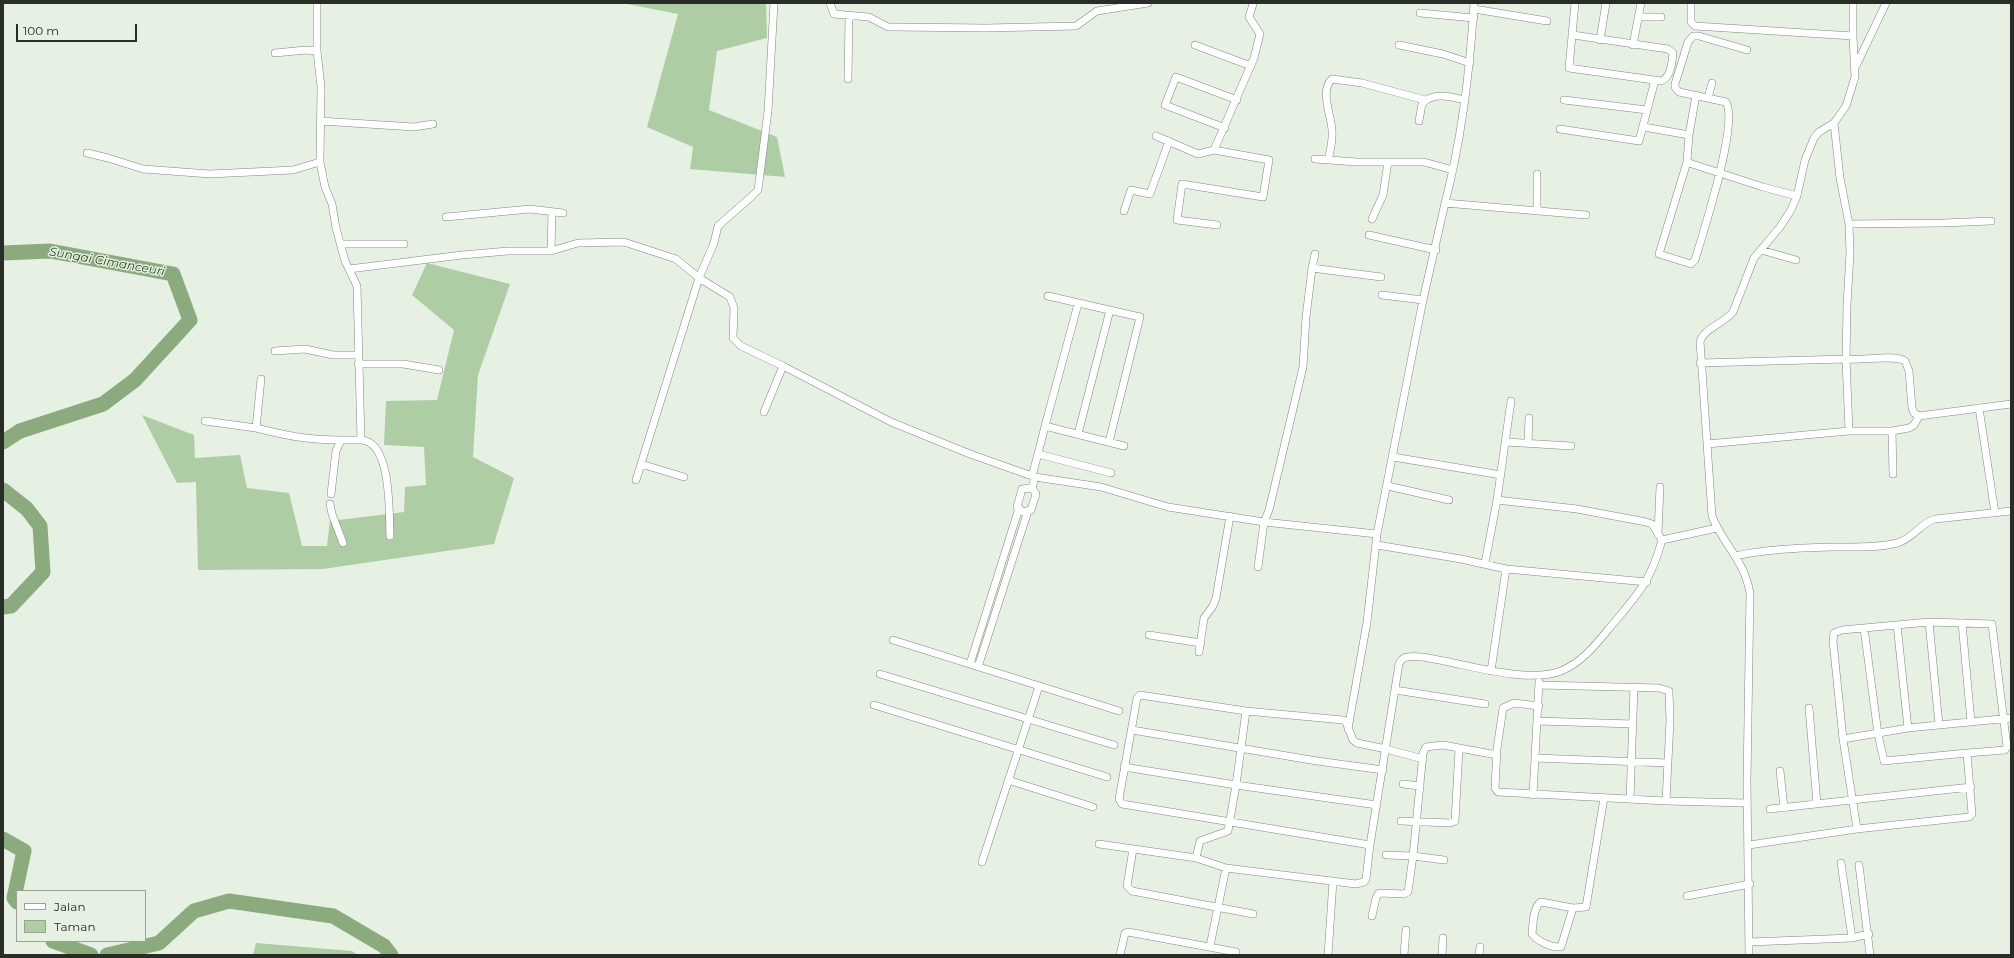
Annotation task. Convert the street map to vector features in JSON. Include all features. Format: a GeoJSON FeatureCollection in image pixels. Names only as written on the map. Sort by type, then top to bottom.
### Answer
{"type":"FeatureCollection","features":[{"type":"Feature","properties":{"kind":"street"},"geometry":{"type":"LineString","coordinates":[[317,3],[317,51],[321,88],[320,162],[324,187],[332,204],[340,244],[357,286],[361,440]]}},
{"type":"Feature","properties":{"kind":"street"},"geometry":{"type":"LineString","coordinates":[[636,480],[699,278],[714,243],[719,223],[758,190],[768,111],[774,3]]}},
{"type":"Feature","properties":{"kind":"street"},"geometry":{"type":"LineString","coordinates":[[830,3],[834,14],[869,17],[888,27],[894,28],[1076,26],[1097,11],[1148,3]]}},
{"type":"Feature","properties":{"kind":"street"},"geometry":{"type":"LineString","coordinates":[[1214,150],[1251,66],[1260,34],[1249,17],[1251,3]]}},
{"type":"Feature","properties":{"kind":"street"},"geometry":{"type":"LineString","coordinates":[[1573,35],[1668,49],[1672,51],[1673,55],[1666,79],[1661,81],[1569,68],[1576,3]]}},
{"type":"Feature","properties":{"kind":"street"},"geometry":{"type":"LineString","coordinates":[[1600,40],[1606,3]]}},
{"type":"Feature","properties":{"kind":"street"},"geometry":{"type":"LineString","coordinates":[[1633,45],[1641,3]]}},
{"type":"Feature","properties":{"kind":"street"},"geometry":{"type":"LineString","coordinates":[[1691,3],[1690,22],[1695,26],[1853,36]]}},
{"type":"Feature","properties":{"kind":"street"},"geometry":{"type":"LineString","coordinates":[[1749,955],[1750,884],[1747,803],[1748,631],[1751,607],[1748,579],[1742,566],[1717,528],[1712,516],[1700,363],[1700,341],[1703,333],[1727,319],[1733,312],[1742,294],[1753,262],[1785,220],[1797,196],[1805,160],[1812,143],[1819,132],[1834,123],[1848,100],[1855,77],[1856,67],[1853,36],[1853,3]]}},
{"type":"Feature","properties":{"kind":"street"},"geometry":{"type":"LineString","coordinates":[[1856,67],[1886,3]]}},
{"type":"Feature","properties":{"kind":"street"},"geometry":{"type":"LineString","coordinates":[[1348,729],[1367,622],[1377,545],[1377,534],[1388,486],[1423,300],[1436,250],[1453,170],[1470,63],[1474,6],[1547,21]]}},
{"type":"Feature","properties":{"kind":"street"},"geometry":{"type":"LineString","coordinates":[[1420,13],[1474,18]]}},
{"type":"Feature","properties":{"kind":"street"},"geometry":{"type":"LineString","coordinates":[[848,78],[849,16]]}},
{"type":"Feature","properties":{"kind":"street"},"geometry":{"type":"LineString","coordinates":[[1638,17],[1662,17]]}},
{"type":"Feature","properties":{"kind":"street"},"geometry":{"type":"LineString","coordinates":[[1696,95],[1689,135],[1687,162],[1659,253],[1661,256],[1691,264],[1694,262],[1720,174],[1729,113],[1726,102],[1696,95],[1678,92],[1675,87],[1691,38],[1699,36],[1747,50]]}},
{"type":"Feature","properties":{"kind":"street"},"geometry":{"type":"LineString","coordinates":[[1195,45],[1251,66]]}},
{"type":"Feature","properties":{"kind":"street"},"geometry":{"type":"LineString","coordinates":[[1399,45],[1443,54],[1470,63]]}},
{"type":"Feature","properties":{"kind":"street"},"geometry":{"type":"LineString","coordinates":[[275,53],[306,50],[317,51]]}},
{"type":"Feature","properties":{"kind":"street"},"geometry":{"type":"LineString","coordinates":[[1225,128],[1164,106],[1176,77],[1237,100]]}},
{"type":"Feature","properties":{"kind":"street"},"geometry":{"type":"LineString","coordinates":[[1328,160],[1332,130],[1327,110],[1327,95],[1328,84],[1332,79],[1362,83],[1425,100]]}},
{"type":"Feature","properties":{"kind":"street"},"geometry":{"type":"LineString","coordinates":[[1560,129],[1638,141],[1644,127],[1655,80]]}},
{"type":"Feature","properties":{"kind":"street"},"geometry":{"type":"LineString","coordinates":[[1708,98],[1712,83]]}},
{"type":"Feature","properties":{"kind":"street"},"geometry":{"type":"LineString","coordinates":[[1419,121],[1420,112],[1425,100],[1430,97],[1465,100]]}},
{"type":"Feature","properties":{"kind":"street"},"geometry":{"type":"LineString","coordinates":[[1564,100],[1647,110]]}},
{"type":"Feature","properties":{"kind":"street"},"geometry":{"type":"LineString","coordinates":[[320,122],[414,127],[433,124]]}},
{"type":"Feature","properties":{"kind":"street"},"geometry":{"type":"LineString","coordinates":[[1834,123],[1840,178],[1849,224],[1850,253],[1846,359],[1849,432]]}},
{"type":"Feature","properties":{"kind":"street"},"geometry":{"type":"LineString","coordinates":[[1644,127],[1689,135]]}},
{"type":"Feature","properties":{"kind":"street"},"geometry":{"type":"LineString","coordinates":[[1156,136],[1198,154],[1214,150],[1269,160],[1262,197],[1182,184],[1177,220],[1217,225]]}},
{"type":"Feature","properties":{"kind":"street"},"geometry":{"type":"LineString","coordinates":[[1124,211],[1131,190],[1150,194],[1169,141]]}},
{"type":"Feature","properties":{"kind":"street"},"geometry":{"type":"LineString","coordinates":[[87,153],[142,169],[210,174],[294,170],[320,162]]}},
{"type":"Feature","properties":{"kind":"street"},"geometry":{"type":"LineString","coordinates":[[1316,158],[1328,160],[1424,162],[1453,170]]}},
{"type":"Feature","properties":{"kind":"street"},"geometry":{"type":"LineString","coordinates":[[1372,219],[1383,195],[1388,162]]}},
{"type":"Feature","properties":{"kind":"street"},"geometry":{"type":"LineString","coordinates":[[1687,162],[1720,174],[1797,196]]}},
{"type":"Feature","properties":{"kind":"street"},"geometry":{"type":"LineString","coordinates":[[1537,174],[1537,211]]}},
{"type":"Feature","properties":{"kind":"street"},"geometry":{"type":"LineString","coordinates":[[1445,203],[1586,215]]}},
{"type":"Feature","properties":{"kind":"street"},"geometry":{"type":"LineString","coordinates":[[446,217],[515,210],[563,214]]}},
{"type":"Feature","properties":{"kind":"street"},"geometry":{"type":"LineString","coordinates":[[551,251],[552,212]]}},
{"type":"Feature","properties":{"kind":"street"},"geometry":{"type":"LineString","coordinates":[[1849,224],[1991,221]]}},
{"type":"Feature","properties":{"kind":"street"},"geometry":{"type":"LineString","coordinates":[[1369,235],[1436,250]]}},
{"type":"Feature","properties":{"kind":"street"},"geometry":{"type":"LineString","coordinates":[[349,269],[485,253],[551,251],[578,243],[624,242],[676,259],[699,278],[730,297],[734,308],[733,338],[736,344],[783,366],[891,422],[970,454],[1034,476],[1102,487],[1168,507],[1264,522],[1377,534]]}},
{"type":"Feature","properties":{"kind":"street"},"geometry":{"type":"LineString","coordinates":[[340,244],[404,244]]}},
{"type":"Feature","properties":{"kind":"street"},"geometry":{"type":"LineString","coordinates":[[1761,250],[1796,260]]}},
{"type":"Feature","properties":{"kind":"street"},"geometry":{"type":"LineString","coordinates":[[1258,567],[1264,522],[1269,510],[1300,381],[1312,268],[1315,254]]}},
{"type":"Feature","properties":{"kind":"street"},"geometry":{"type":"LineString","coordinates":[[1312,268],[1381,277]]}},
{"type":"Feature","properties":{"kind":"street"},"geometry":{"type":"LineString","coordinates":[[1382,295],[1423,300]]}},
{"type":"Feature","properties":{"kind":"street"},"geometry":{"type":"LineString","coordinates":[[1048,296],[1140,317],[1109,442]]}},
{"type":"Feature","properties":{"kind":"street"},"geometry":{"type":"LineString","coordinates":[[978,667],[1028,511],[1031,510],[1036,494],[1032,488],[1038,454],[1078,304]]}},
{"type":"Feature","properties":{"kind":"street"},"geometry":{"type":"LineString","coordinates":[[1078,434],[1110,310]]}},
{"type":"Feature","properties":{"kind":"street"},"geometry":{"type":"LineString","coordinates":[[275,351],[305,349],[333,355],[358,355]]}},
{"type":"Feature","properties":{"kind":"street"},"geometry":{"type":"LineString","coordinates":[[1700,363],[1896,358],[1905,362],[1909,371],[1912,408],[1914,413],[1919,416],[2011,404]]}},
{"type":"Feature","properties":{"kind":"street"},"geometry":{"type":"LineString","coordinates":[[358,364],[403,364],[439,370]]}},
{"type":"Feature","properties":{"kind":"street"},"geometry":{"type":"LineString","coordinates":[[764,412],[783,366]]}},
{"type":"Feature","properties":{"kind":"street"},"geometry":{"type":"LineString","coordinates":[[256,428],[261,379]]}},
{"type":"Feature","properties":{"kind":"street"},"geometry":{"type":"LineString","coordinates":[[1485,563],[1498,500],[1512,401]]}},
{"type":"Feature","properties":{"kind":"street"},"geometry":{"type":"LineString","coordinates":[[1979,408],[1995,513]]}},
{"type":"Feature","properties":{"kind":"street"},"geometry":{"type":"LineString","coordinates":[[1707,444],[1849,432],[1892,431],[1909,428],[1914,425],[1919,416]]}},
{"type":"Feature","properties":{"kind":"street"},"geometry":{"type":"LineString","coordinates":[[1528,443],[1529,418]]}},
{"type":"Feature","properties":{"kind":"street"},"geometry":{"type":"LineString","coordinates":[[205,421],[256,428],[282,435],[312,440],[361,440],[368,442],[378,454],[387,475],[390,536]]}},
{"type":"Feature","properties":{"kind":"street"},"geometry":{"type":"LineString","coordinates":[[1045,426],[1124,446]]}},
{"type":"Feature","properties":{"kind":"street"},"geometry":{"type":"LineString","coordinates":[[1892,431],[1894,474]]}},
{"type":"Feature","properties":{"kind":"street"},"geometry":{"type":"LineString","coordinates":[[331,494],[336,451],[341,440]]}},
{"type":"Feature","properties":{"kind":"street"},"geometry":{"type":"LineString","coordinates":[[1506,442],[1571,446]]}},
{"type":"Feature","properties":{"kind":"street"},"geometry":{"type":"LineString","coordinates":[[1038,454],[1111,473]]}},
{"type":"Feature","properties":{"kind":"street"},"geometry":{"type":"LineString","coordinates":[[1393,457],[1501,475]]}},
{"type":"Feature","properties":{"kind":"street"},"geometry":{"type":"LineString","coordinates":[[642,464],[684,477]]}},
{"type":"Feature","properties":{"kind":"street"},"geometry":{"type":"LineString","coordinates":[[1388,486],[1449,500]]}},
{"type":"Feature","properties":{"kind":"street"},"geometry":{"type":"LineString","coordinates":[[1098,844],[1196,858],[1226,868],[1356,884],[1364,882],[1399,664],[1402,660],[1409,657],[1430,659],[1491,671],[1537,676],[1560,671],[1582,659],[1599,643],[1647,582],[1656,562],[1660,537],[1660,487]]}},
{"type":"Feature","properties":{"kind":"street"},"geometry":{"type":"LineString","coordinates":[[970,664],[1019,508],[1017,507],[1022,490],[1032,488]]}},
{"type":"Feature","properties":{"kind":"street"},"geometry":{"type":"LineString","coordinates":[[1498,500],[1578,509],[1646,522],[1652,524],[1660,537]]}},
{"type":"Feature","properties":{"kind":"street"},"geometry":{"type":"LineString","coordinates":[[330,504],[332,514],[343,543]]}},
{"type":"Feature","properties":{"kind":"street"},"geometry":{"type":"LineString","coordinates":[[1019,508],[1023,512],[1028,511]]}},
{"type":"Feature","properties":{"kind":"street"},"geometry":{"type":"LineString","coordinates":[[1735,556],[1762,550],[1852,547],[1896,543],[1905,540],[1927,521],[1943,517],[2011,511]]}},
{"type":"Feature","properties":{"kind":"street"},"geometry":{"type":"LineString","coordinates":[[1199,652],[1204,618],[1214,606],[1216,598],[1230,516]]}},
{"type":"Feature","properties":{"kind":"street"},"geometry":{"type":"LineString","coordinates":[[1660,537],[1717,528]]}},
{"type":"Feature","properties":{"kind":"street"},"geometry":{"type":"LineString","coordinates":[[1377,545],[1485,563],[1506,569],[1647,582]]}},
{"type":"Feature","properties":{"kind":"street"},"geometry":{"type":"LineString","coordinates":[[1491,671],[1506,569]]}},
{"type":"Feature","properties":{"kind":"street"},"geometry":{"type":"LineString","coordinates":[[992,596],[1000,598]]}},
{"type":"Feature","properties":{"kind":"street"},"geometry":{"type":"LineString","coordinates":[[1929,622],[1939,725]]}},
{"type":"Feature","properties":{"kind":"street"},"geometry":{"type":"LineString","coordinates":[[1857,829],[1854,799],[1843,739],[1834,636],[1836,632],[1864,628],[1929,622],[1992,624],[2008,718],[2007,747],[2005,750],[1884,761],[1878,734],[1864,628]]}},
{"type":"Feature","properties":{"kind":"street"},"geometry":{"type":"LineString","coordinates":[[1962,623],[1971,722]]}},
{"type":"Feature","properties":{"kind":"street"},"geometry":{"type":"LineString","coordinates":[[1897,625],[1908,728]]}},
{"type":"Feature","properties":{"kind":"street"},"geometry":{"type":"LineString","coordinates":[[1149,634],[1200,643]]}},
{"type":"Feature","properties":{"kind":"street"},"geometry":{"type":"LineString","coordinates":[[893,640],[1119,711]]}},
{"type":"Feature","properties":{"kind":"street"},"geometry":{"type":"LineString","coordinates":[[880,674],[1114,745]]}},
{"type":"Feature","properties":{"kind":"street"},"geometry":{"type":"LineString","coordinates":[[1533,795],[1540,685],[1537,676]]}},
{"type":"Feature","properties":{"kind":"street"},"geometry":{"type":"LineString","coordinates":[[1540,685],[1659,688],[1669,691],[1666,801]]}},
{"type":"Feature","properties":{"kind":"street"},"geometry":{"type":"LineString","coordinates":[[982,862],[1039,686]]}},
{"type":"Feature","properties":{"kind":"street"},"geometry":{"type":"LineString","coordinates":[[1630,799],[1634,688]]}},
{"type":"Feature","properties":{"kind":"street"},"geometry":{"type":"LineString","coordinates":[[1395,690],[1485,704]]}},
{"type":"Feature","properties":{"kind":"street"},"geometry":{"type":"LineString","coordinates":[[1370,845],[1122,804],[1119,799],[1137,698],[1140,695],[1246,711],[1343,720],[1346,722],[1353,740],[1357,744],[1386,749],[1423,759]]}},
{"type":"Feature","properties":{"kind":"street"},"geometry":{"type":"LineString","coordinates":[[1539,706],[1514,703],[1503,708],[1497,755],[1496,791],[1533,795],[1747,803]]}},
{"type":"Feature","properties":{"kind":"street"},"geometry":{"type":"LineString","coordinates":[[874,705],[1107,776]]}},
{"type":"Feature","properties":{"kind":"street"},"geometry":{"type":"LineString","coordinates":[[1809,708],[1817,804]]}},
{"type":"Feature","properties":{"kind":"street"},"geometry":{"type":"LineString","coordinates":[[1196,858],[1200,841],[1226,833],[1230,828],[1243,748],[1246,711]]}},
{"type":"Feature","properties":{"kind":"street"},"geometry":{"type":"LineString","coordinates":[[1843,739],[1908,728],[2008,718]]}},
{"type":"Feature","properties":{"kind":"street"},"geometry":{"type":"LineString","coordinates":[[1537,721],[1633,724]]}},
{"type":"Feature","properties":{"kind":"street"},"geometry":{"type":"LineString","coordinates":[[1132,730],[1383,770]]}},
{"type":"Feature","properties":{"kind":"street"},"geometry":{"type":"LineString","coordinates":[[1372,916],[1376,898],[1379,893],[1404,894],[1408,892],[1418,823],[1420,786],[1425,750],[1432,745],[1443,745],[1497,755]]}},
{"type":"Feature","properties":{"kind":"street"},"geometry":{"type":"LineString","coordinates":[[1401,821],[1418,823],[1450,823],[1455,821],[1459,749]]}},
{"type":"Feature","properties":{"kind":"street"},"geometry":{"type":"LineString","coordinates":[[1749,845],[1857,829],[1969,816],[1973,811],[1967,753]]}},
{"type":"Feature","properties":{"kind":"street"},"geometry":{"type":"LineString","coordinates":[[1535,758],[1668,763]]}},
{"type":"Feature","properties":{"kind":"street"},"geometry":{"type":"LineString","coordinates":[[1124,767],[1377,805]]}},
{"type":"Feature","properties":{"kind":"street"},"geometry":{"type":"LineString","coordinates":[[1780,771],[1784,808]]}},
{"type":"Feature","properties":{"kind":"street"},"geometry":{"type":"LineString","coordinates":[[1008,780],[1093,807]]}},
{"type":"Feature","properties":{"kind":"street"},"geometry":{"type":"LineString","coordinates":[[1403,784],[1420,786]]}},
{"type":"Feature","properties":{"kind":"street"},"geometry":{"type":"LineString","coordinates":[[1770,809],[1971,787]]}},
{"type":"Feature","properties":{"kind":"street"},"geometry":{"type":"LineString","coordinates":[[1573,908],[1561,947],[1557,947],[1535,938],[1532,934],[1538,904],[1545,902],[1573,908],[1584,908],[1587,905],[1604,798]]}},
{"type":"Feature","properties":{"kind":"street"},"geometry":{"type":"LineString","coordinates":[[1134,849],[1127,886],[1129,890],[1218,906],[1253,914]]}},
{"type":"Feature","properties":{"kind":"street"},"geometry":{"type":"LineString","coordinates":[[1386,855],[1413,856],[1444,860]]}},
{"type":"Feature","properties":{"kind":"street"},"geometry":{"type":"LineString","coordinates":[[1841,863],[1852,938]]}},
{"type":"Feature","properties":{"kind":"street"},"geometry":{"type":"LineString","coordinates":[[1859,865],[1869,934],[1870,955]]}},
{"type":"Feature","properties":{"kind":"street"},"geometry":{"type":"LineString","coordinates":[[1210,946],[1226,868]]}},
{"type":"Feature","properties":{"kind":"street"},"geometry":{"type":"LineString","coordinates":[[1328,955],[1334,881]]}},
{"type":"Feature","properties":{"kind":"street"},"geometry":{"type":"LineString","coordinates":[[1687,896],[1750,884]]}},
{"type":"Feature","properties":{"kind":"street"},"geometry":{"type":"LineString","coordinates":[[1404,955],[1406,930]]}},
{"type":"Feature","properties":{"kind":"street"},"geometry":{"type":"LineString","coordinates":[[1120,955],[1125,933],[1128,932],[1236,952]]}},
{"type":"Feature","properties":{"kind":"street"},"geometry":{"type":"LineString","coordinates":[[1749,942],[1852,938],[1869,934]]}},
{"type":"Feature","properties":{"kind":"street"},"geometry":{"type":"LineString","coordinates":[[1442,955],[1443,938]]}},
{"type":"Feature","properties":{"kind":"street"},"geometry":{"type":"LineString","coordinates":[[1479,955],[1480,946]]}},
{"type":"Feature","properties":{"kind":"green space"},"geometry":{"type":"Polygon","coordinates":[[[622,3],[766,3],[767,38],[717,51],[709,110],[777,137],[785,177],[690,169],[693,147],[647,127],[678,14],[622,3]]]}},
{"type":"Feature","properties":{"kind":"green space"},"geometry":{"type":"Polygon","coordinates":[[[427,263],[510,284],[478,375],[473,457],[514,478],[494,544],[323,569],[198,570],[196,482],[177,483],[142,415],[194,435],[195,458],[240,455],[247,488],[289,493],[302,546],[327,546],[330,521],[404,512],[405,487],[426,485],[424,447],[384,445],[386,401],[437,400],[454,330],[412,295],[427,263]]]}},
{"type":"Feature","properties":{"kind":"green space"},"geometry":{"type":"Polygon","coordinates":[[[256,943],[352,951],[358,955],[253,955],[256,943]]]}},
{"type":"Feature","properties":{"kind":"waterway","name":"Sungai Cimanceuri"},"geometry":{"type":"LineString","coordinates":[[3,253],[50,251],[173,274],[190,320],[135,380],[103,404],[20,431],[3,442]]}},
{"type":"Feature","properties":{"kind":"waterway","name":"Sungai Cimanceuri"},"geometry":{"type":"LineString","coordinates":[[3,490],[27,509],[40,526],[43,572],[11,606],[3,607]]}},
{"type":"Feature","properties":{"kind":"waterway","name":"Sungai Cimanceuri"},"geometry":{"type":"LineString","coordinates":[[3,839],[24,851],[14,898],[16,901]]}},
{"type":"Feature","properties":{"kind":"waterway","name":"Sungai Cimanceuri"},"geometry":{"type":"LineString","coordinates":[[107,955],[159,943],[194,911],[229,901],[333,916],[384,946],[391,955]]}},
{"type":"Feature","properties":{"kind":"waterway","name":"Sungai Cimanceuri"},"geometry":{"type":"LineString","coordinates":[[56,942],[91,955]]}}]}
